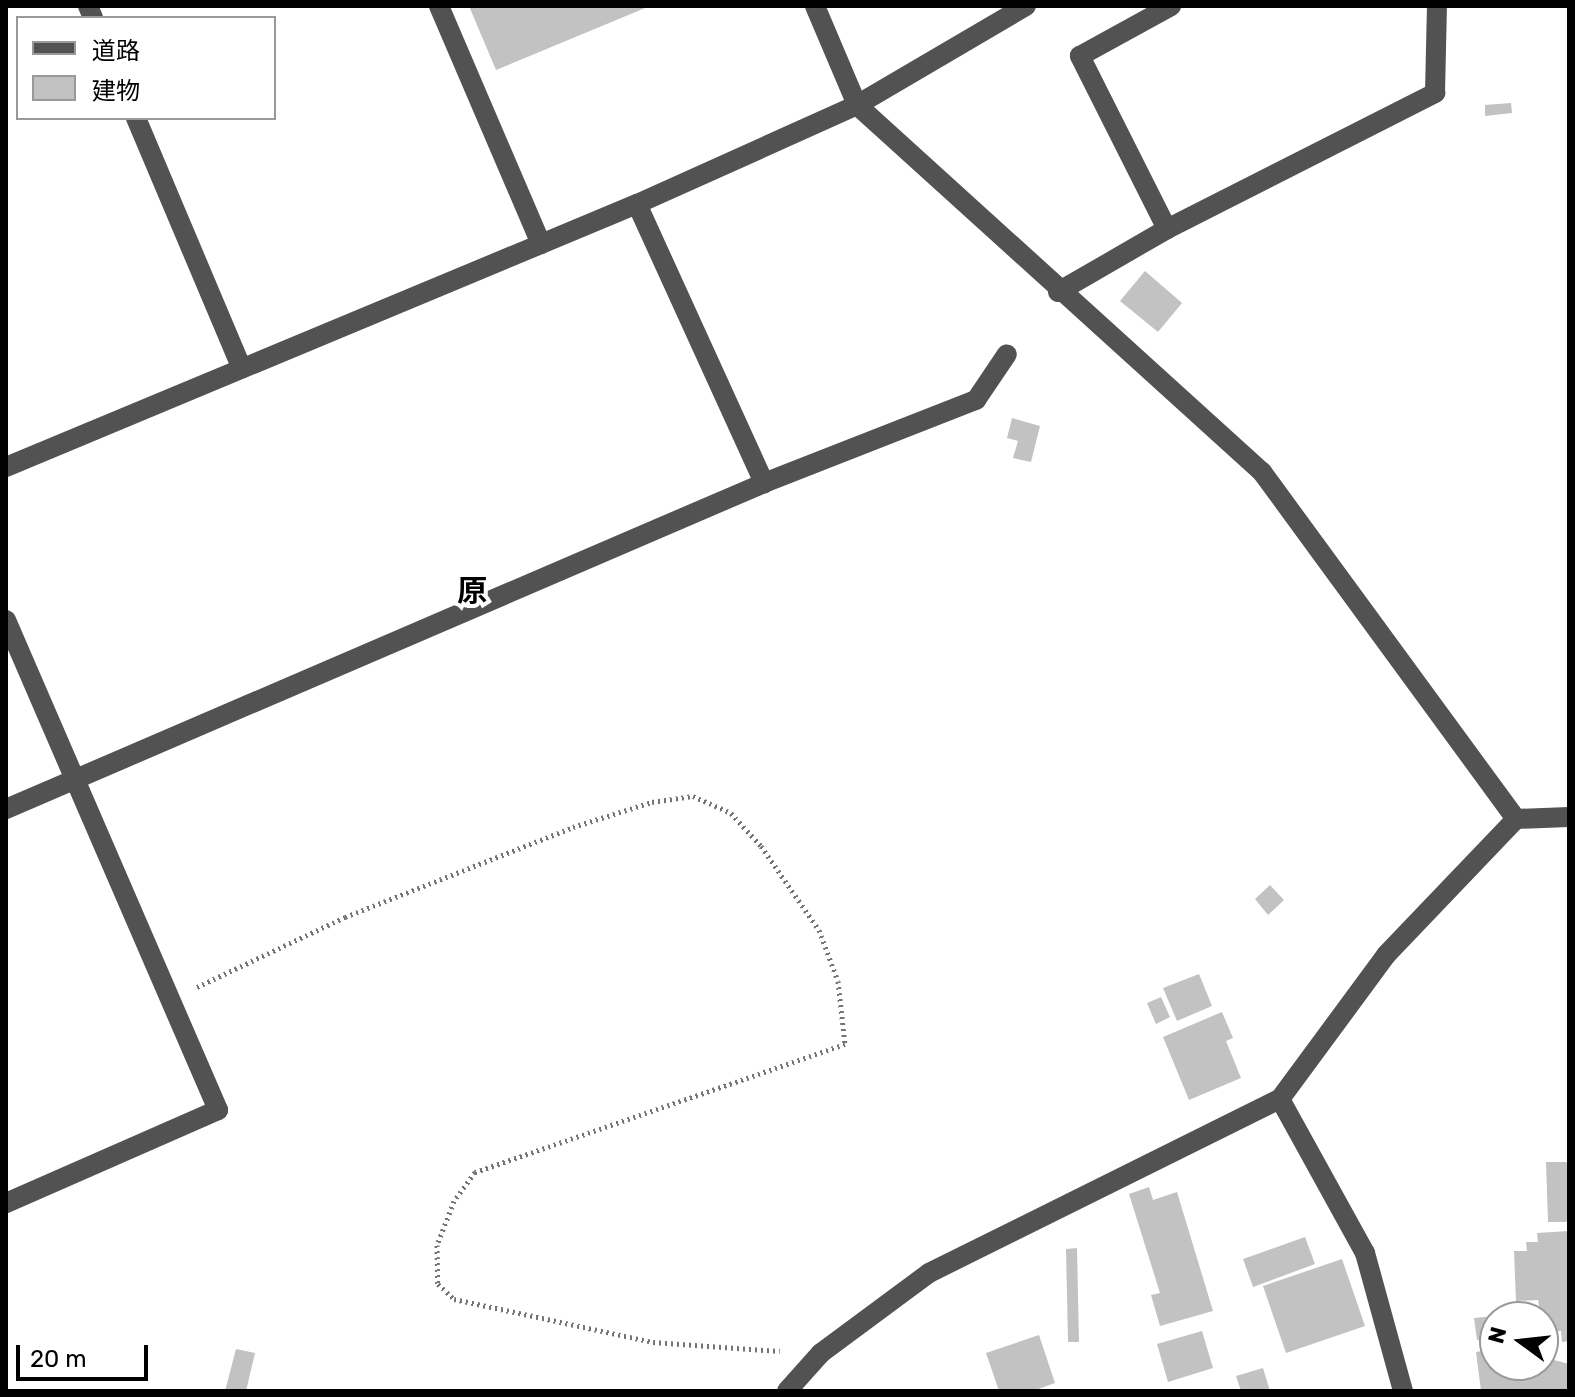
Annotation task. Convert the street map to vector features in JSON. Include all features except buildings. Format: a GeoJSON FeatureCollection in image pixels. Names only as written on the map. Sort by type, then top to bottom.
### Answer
{"type":"FeatureCollection","features":[{"type":"Feature","properties":{"kind":"street"},"geometry":{"type":"LineString","coordinates":[[439,6],[541,244]]}},
{"type":"Feature","properties":{"kind":"street"},"geometry":{"type":"LineString","coordinates":[[815,6],[857,105],[1058,292],[1262,472],[1516,819]]}},
{"type":"Feature","properties":{"kind":"street"},"geometry":{"type":"LineString","coordinates":[[6,467],[637,204],[857,105],[1026,6]]}},
{"type":"Feature","properties":{"kind":"street"},"geometry":{"type":"LineString","coordinates":[[1167,229],[1080,56],[1171,6]]}},
{"type":"Feature","properties":{"kind":"street"},"geometry":{"type":"LineString","coordinates":[[1058,292],[1167,229],[1435,93],[1437,6]]}},
{"type":"Feature","properties":{"kind":"street"},"geometry":{"type":"LineString","coordinates":[[137,120],[242,369]]}},
{"type":"Feature","properties":{"kind":"street"},"geometry":{"type":"LineString","coordinates":[[637,204],[764,483]]}},
{"type":"Feature","properties":{"kind":"street"},"geometry":{"type":"LineString","coordinates":[[6,809],[764,483],[976,400],[1007,354]]}},
{"type":"Feature","properties":{"kind":"street"},"geometry":{"type":"LineString","coordinates":[[6,620],[218,1110],[6,1203]]}},
{"type":"Feature","properties":{"kind":"street"},"geometry":{"type":"LineString","coordinates":[[787,1391],[821,1353],[929,1273],[1280,1099],[1386,955],[1516,819],[1569,817]]}},
{"type":"Feature","properties":{"kind":"street"},"geometry":{"type":"LineString","coordinates":[[1280,1099],[1365,1253],[1403,1391]]}},
{"type":"Feature","properties":{"kind":"path"},"geometry":{"type":"LineString","coordinates":[[170,999],[345,917],[573,827],[652,802],[693,796],[731,813],[761,846],[819,930],[838,981],[845,1044],[475,1172],[454,1201],[437,1245],[438,1284],[454,1299],[653,1342],[821,1353]]}},
{"type":"Feature","properties":{"kind":"district","name":"原"},"geometry":{"type":"Point","coordinates":[472,591]}}]}
